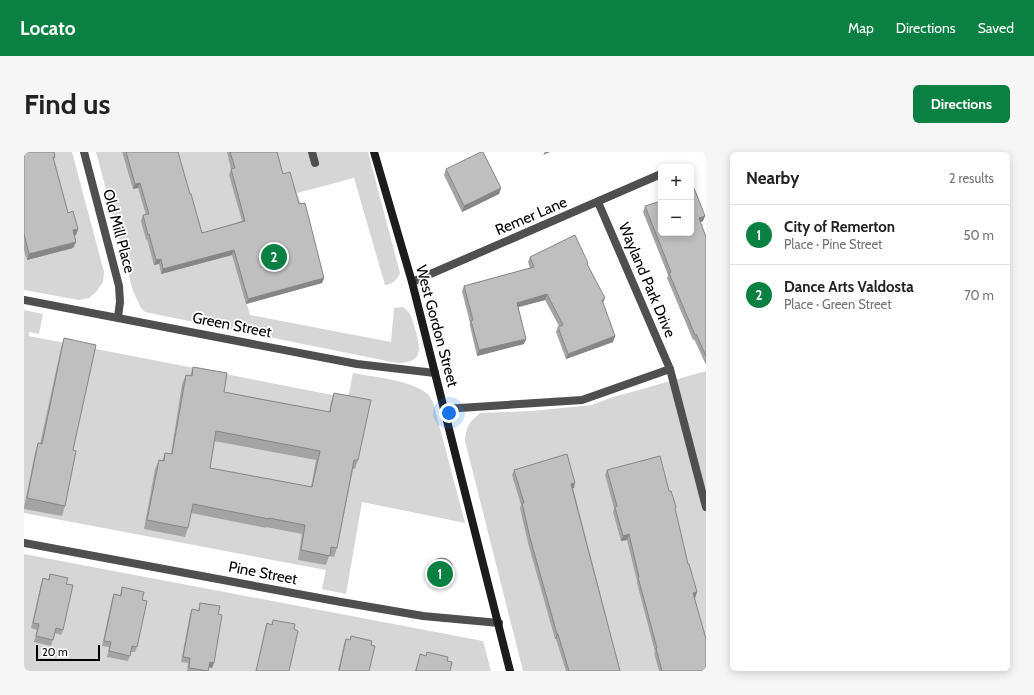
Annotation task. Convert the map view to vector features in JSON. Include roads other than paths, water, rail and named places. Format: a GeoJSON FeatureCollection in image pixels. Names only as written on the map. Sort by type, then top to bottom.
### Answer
{"type":"FeatureCollection","features":[{"type":"Feature","properties":{"kind":"street","name":"Old Mill Place"},"geometry":{"type":"LineString","coordinates":[[84,152],[116,273],[120,302],[118,317]]}},
{"type":"Feature","properties":{"kind":"street"},"geometry":{"type":"LineString","coordinates":[[312,152],[315,163]]}},
{"type":"Feature","properties":{"kind":"street","name":"West Gordon Street"},"geometry":{"type":"LineString","coordinates":[[374,152],[412,282],[510,671]]}},
{"type":"Feature","properties":{"kind":"street","name":"Remer Lane"},"geometry":{"type":"LineString","coordinates":[[412,282],[658,175]]}},
{"type":"Feature","properties":{"kind":"street","name":"Wayland Park Drive"},"geometry":{"type":"LineString","coordinates":[[598,202],[670,369],[706,507]]}},
{"type":"Feature","properties":{"kind":"street","name":"Green Street"},"geometry":{"type":"LineString","coordinates":[[24,300],[357,364],[435,374]]}},
{"type":"Feature","properties":{"kind":"street"},"geometry":{"type":"LineString","coordinates":[[444,409],[582,400],[670,369]]}},
{"type":"Feature","properties":{"kind":"street","name":"Pine Street"},"geometry":{"type":"LineString","coordinates":[[24,543],[422,616],[498,623]]}},
{"type":"Feature","properties":{"kind":"place","name":"Dance Arts Valdosta"},"geometry":{"type":"Point","coordinates":[274,257]}},
{"type":"Feature","properties":{"kind":"place","name":"City of Remerton"},"geometry":{"type":"Point","coordinates":[440,574]}}]}
